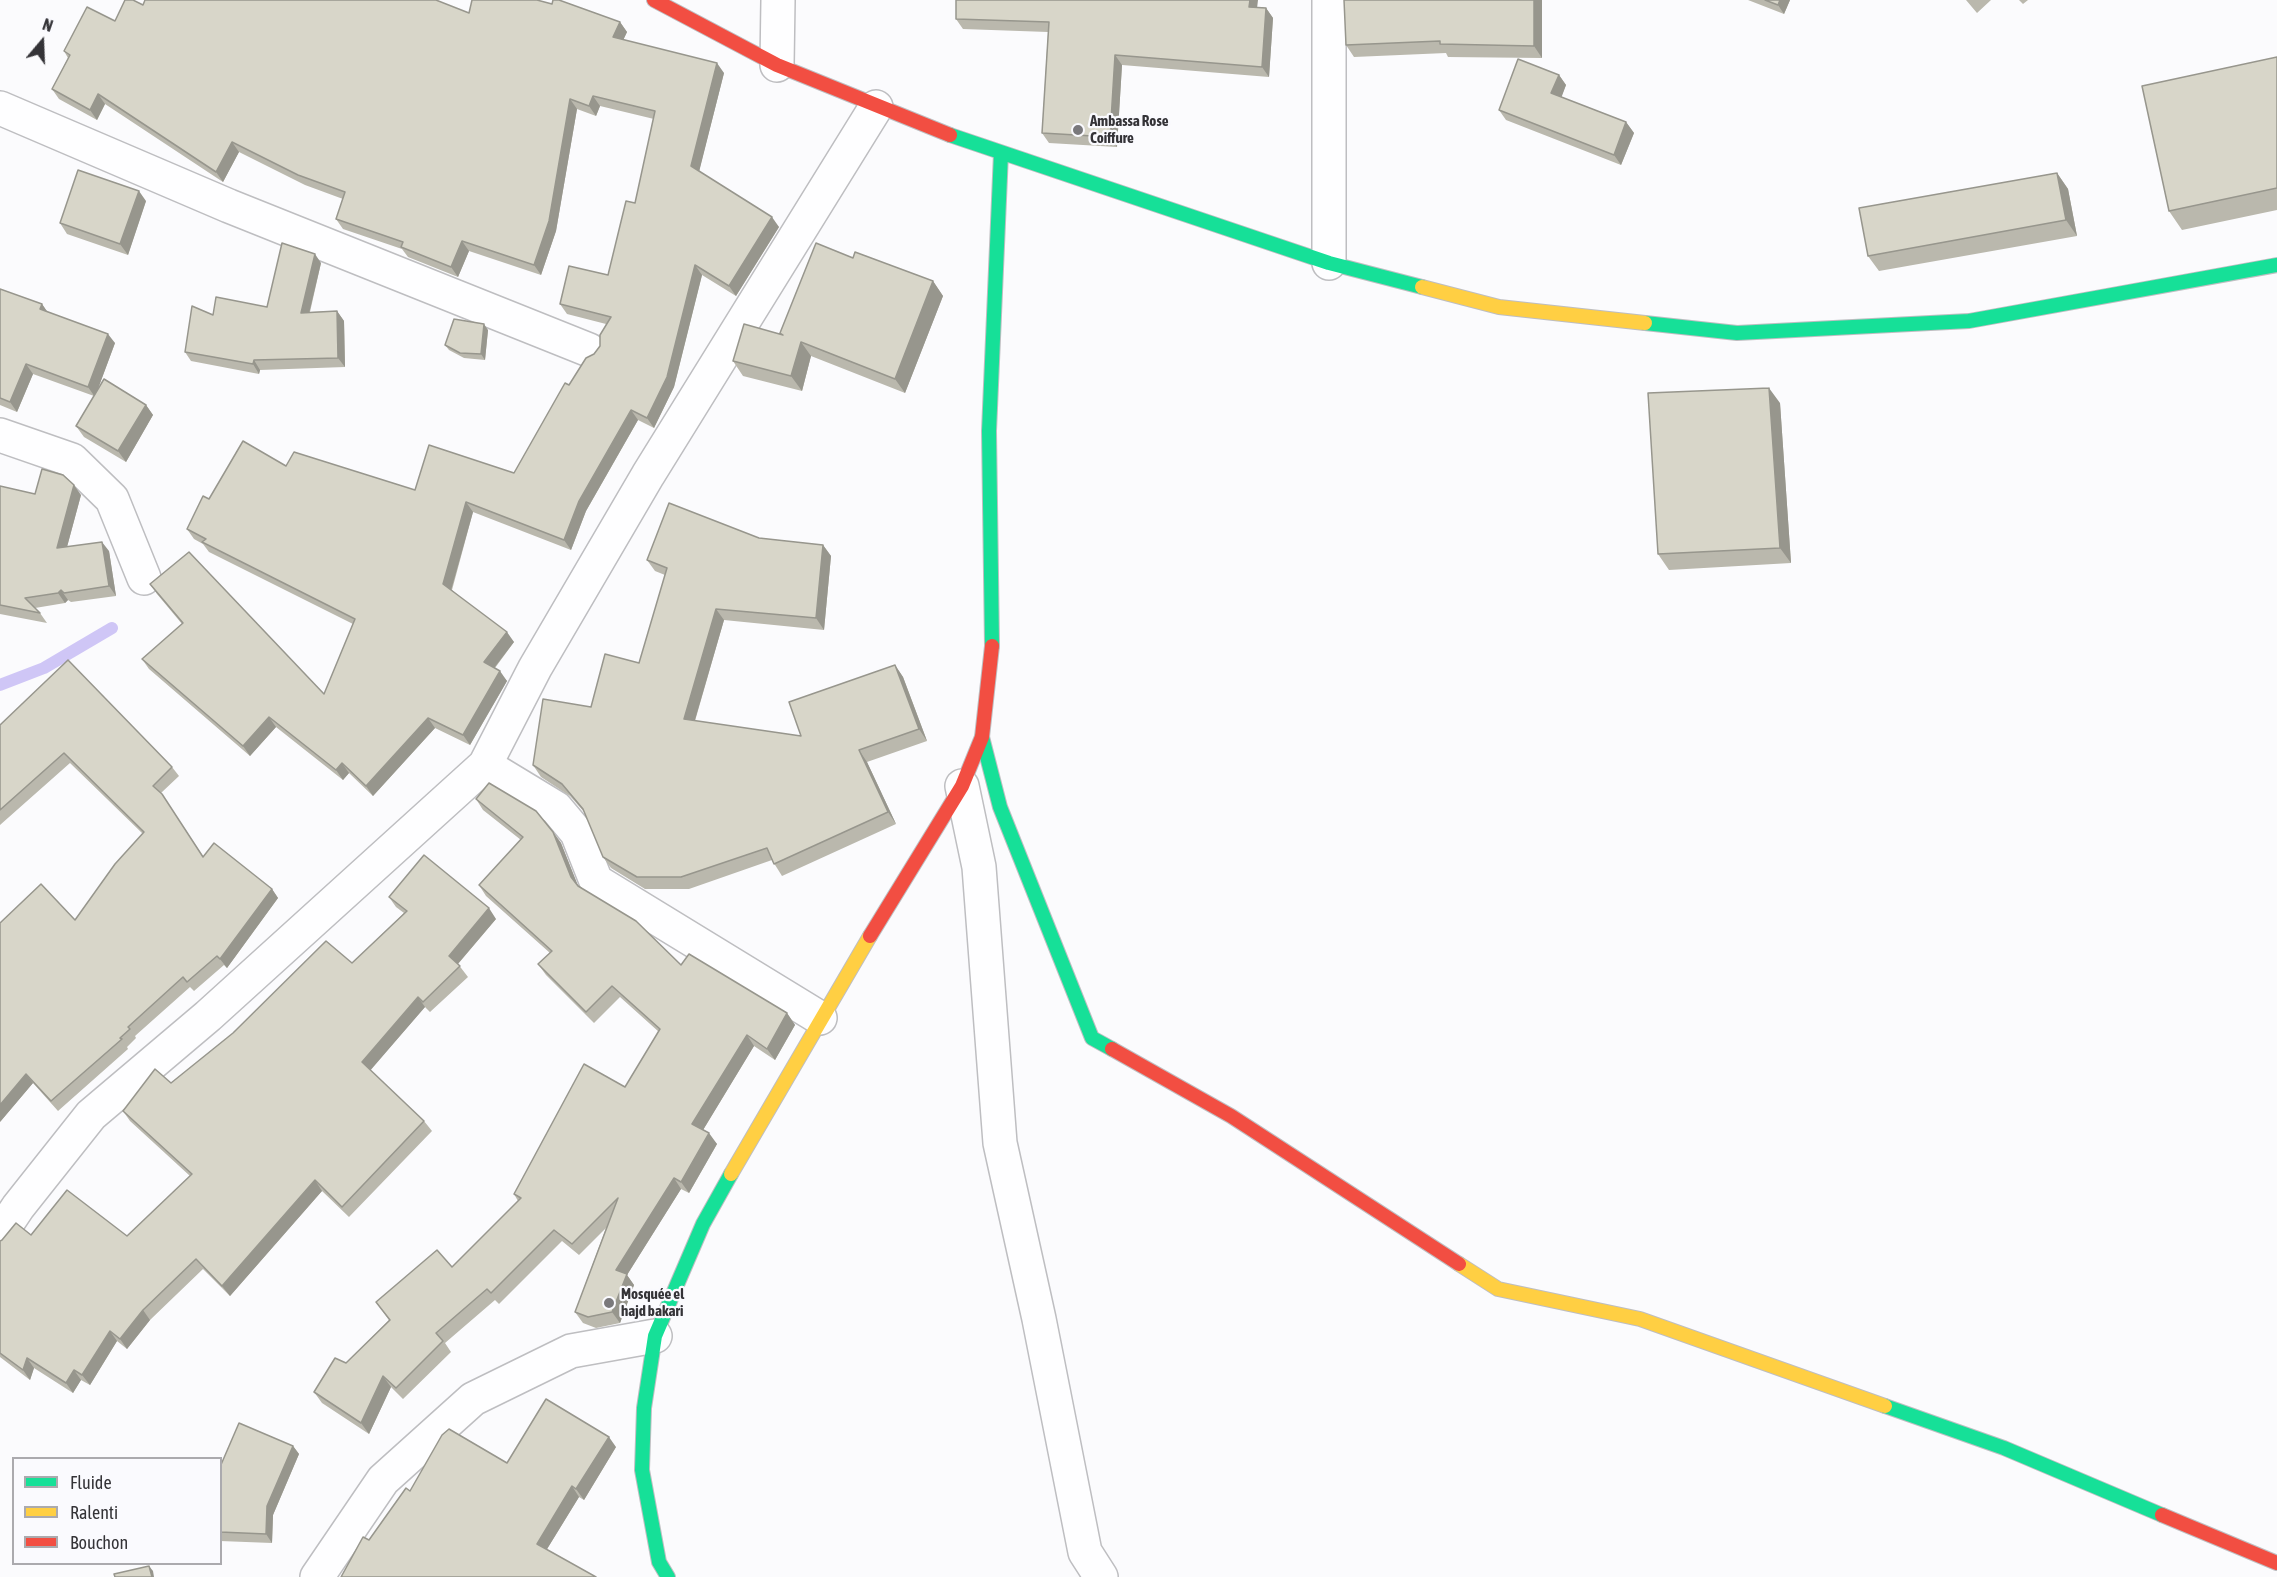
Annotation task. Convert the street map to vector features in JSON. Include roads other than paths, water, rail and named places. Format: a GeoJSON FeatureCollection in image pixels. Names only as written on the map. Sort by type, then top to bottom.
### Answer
{"type":"FeatureCollection","features":[{"type":"Feature","properties":{"kind":"street"},"geometry":{"type":"LineString","coordinates":[[654,0],[777,65],[876,107],[1001,153],[1329,263],[1499,307],[1737,333],[1969,321],[2277,265]]}},
{"type":"Feature","properties":{"kind":"street"},"geometry":{"type":"LineString","coordinates":[[777,65],[778,0]]}},
{"type":"Feature","properties":{"kind":"street"},"geometry":{"type":"LineString","coordinates":[[1329,0],[1329,263]]}},
{"type":"Feature","properties":{"kind":"street"},"geometry":{"type":"LineString","coordinates":[[0,1234],[18,1207],[91,1115],[208,1016],[485,765],[535,668],[648,475],[876,107]]}},
{"type":"Feature","properties":{"kind":"street"},"geometry":{"type":"LineString","coordinates":[[0,108],[229,206],[589,350]]}},
{"type":"Feature","properties":{"kind":"street"},"geometry":{"type":"LineString","coordinates":[[659,1572],[642,1470],[644,1408],[655,1336],[703,1224],[820,1018],[962,786],[982,737],[992,658],[989,431],[1001,153]]}},
{"type":"Feature","properties":{"kind":"street"},"geometry":{"type":"LineString","coordinates":[[0,435],[72,460],[112,499],[144,578]]}},
{"type":"Feature","properties":{"kind":"street"},"geometry":{"type":"LineString","coordinates":[[982,737],[1000,807],[1092,1038],[1231,1116],[1498,1289],[1640,1319],[2004,1448],[2277,1563]]}},
{"type":"Feature","properties":{"kind":"street"},"geometry":{"type":"LineString","coordinates":[[485,765],[556,808],[577,833],[596,881],[820,1018]]}},
{"type":"Feature","properties":{"kind":"street"},"geometry":{"type":"LineString","coordinates":[[962,786],[979,867],[1000,1143],[1040,1319],[1085,1552],[1101,1577]]}},
{"type":"Feature","properties":{"kind":"street"},"geometry":{"type":"LineString","coordinates":[[317,1577],[383,1480],[473,1399],[571,1351],[655,1336]]}},
{"type":"Feature","properties":{"kind":"waterway"},"geometry":{"type":"LineString","coordinates":[[0,685],[44,668],[112,628]]}},
{"type":"Feature","properties":{"kind":"place","name":"Ambassa Rose Coiffure"},"geometry":{"type":"Point","coordinates":[1078,130]}},
{"type":"Feature","properties":{"kind":"place","name":"Mosquée el hajd bakari"},"geometry":{"type":"Point","coordinates":[609,1303]}}]}
